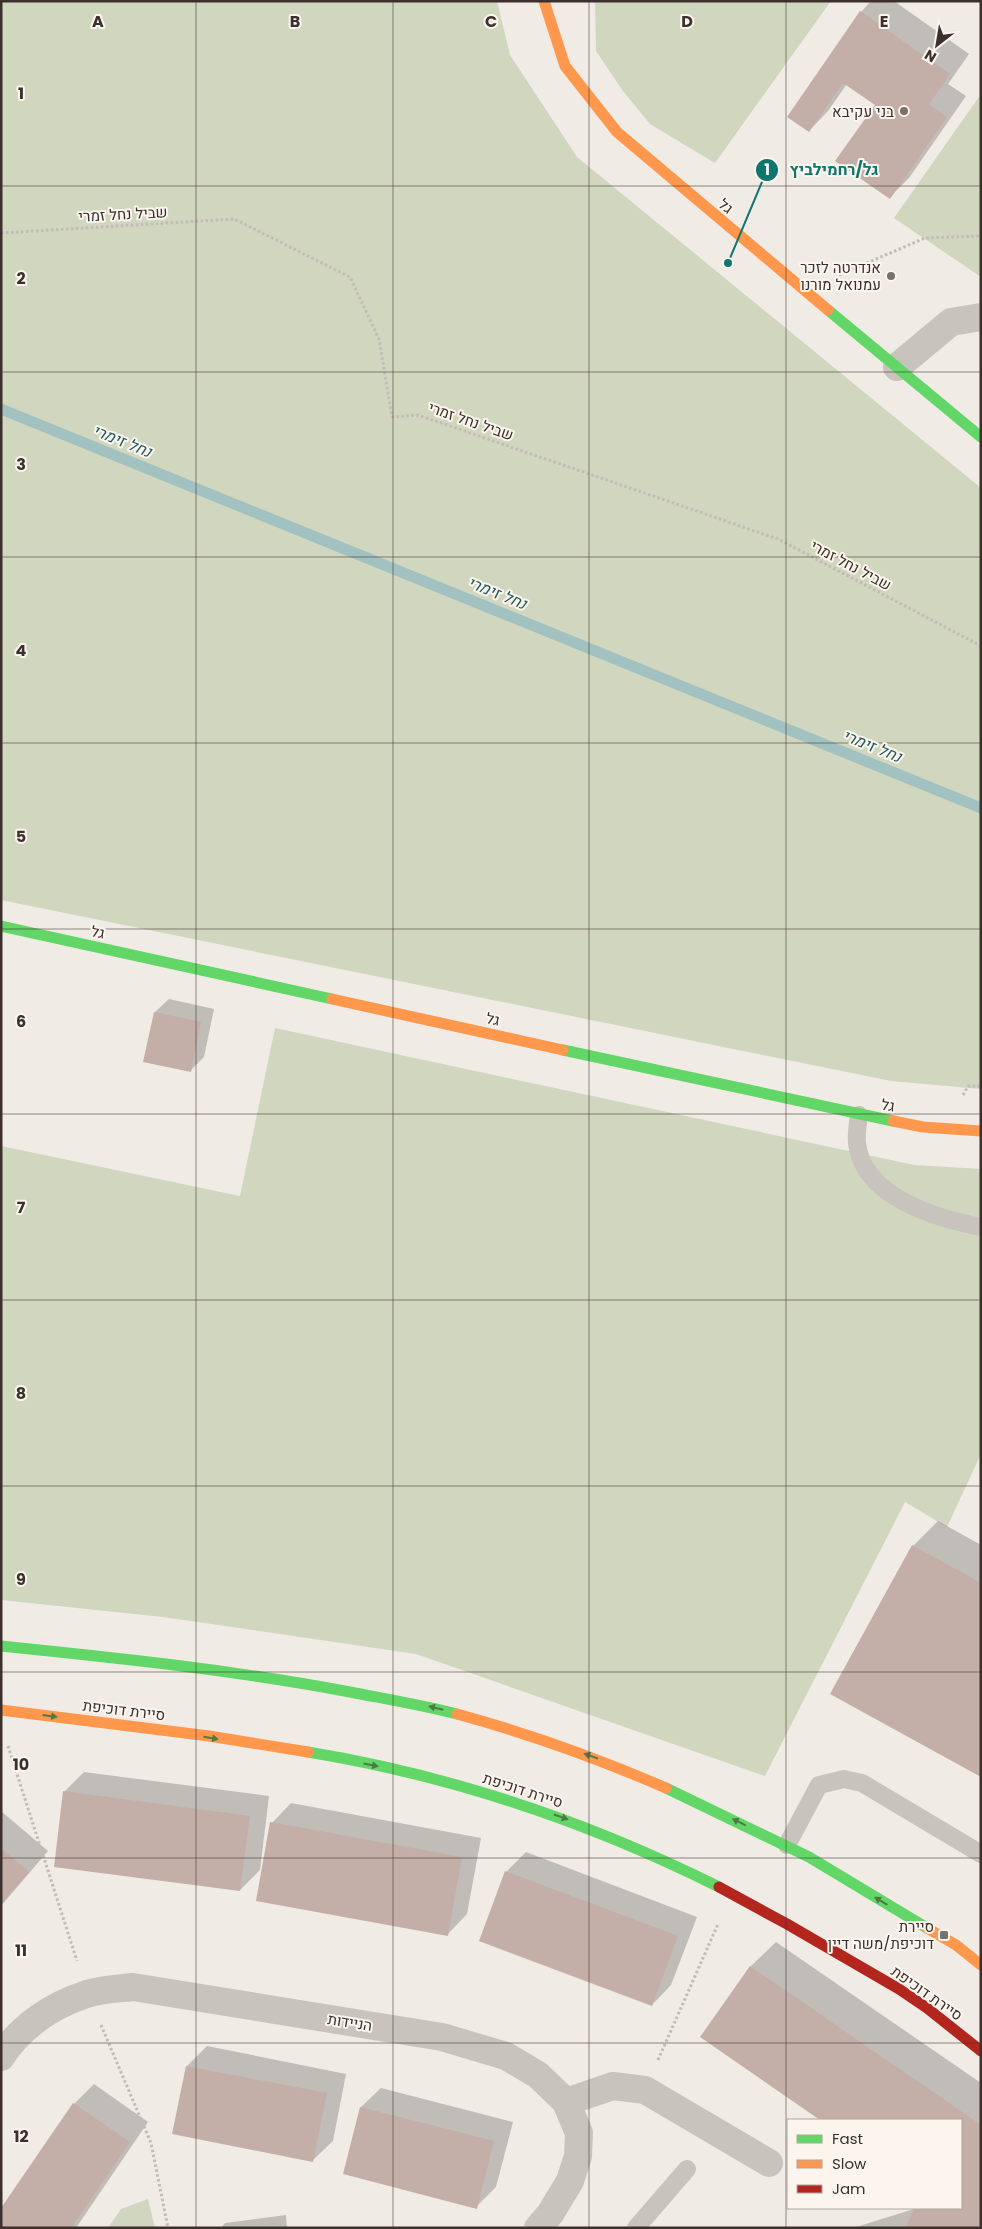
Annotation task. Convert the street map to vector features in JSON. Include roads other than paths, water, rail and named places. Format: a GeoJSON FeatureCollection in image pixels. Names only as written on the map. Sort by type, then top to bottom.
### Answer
{"type":"FeatureCollection","features":[{"type":"Feature","properties":{"kind":"main road","name":"גל"},"geometry":{"type":"LineString","coordinates":[[544,1],[565,66],[617,132],[650,162],[981,437]]}},
{"type":"Feature","properties":{"kind":"main road","name":"גל"},"geometry":{"type":"LineString","coordinates":[[1,926],[858,1115],[923,1127],[981,1131]]}},
{"type":"Feature","properties":{"kind":"main road"},"geometry":{"type":"LineString","coordinates":[[1,1646],[171,1663],[308,1684],[430,1707],[523,1732],[605,1761],[697,1801],[787,1846],[956,1945],[981,1965]]}},
{"type":"Feature","properties":{"kind":"main road","name":"סיירת דוכיפת"},"geometry":{"type":"LineString","coordinates":[[1,1710],[163,1730],[297,1751],[415,1773],[503,1797],[580,1824],[669,1863],[776,1916],[917,2001],[981,2051]]}},
{"type":"Feature","properties":{"kind":"street"},"geometry":{"type":"LineString","coordinates":[[897,367],[952,322],[981,317]]}},
{"type":"Feature","properties":{"kind":"street","name":"הניידות"},"geometry":{"type":"LineString","coordinates":[[1,2057],[12,2040],[51,2009],[88,1994],[133,1987],[442,2037],[506,2056],[538,2075],[566,2102],[578,2133],[578,2156],[570,2181],[550,2214],[538,2228]]}},
{"type":"Feature","properties":{"kind":"street"},"geometry":{"type":"LineString","coordinates":[[566,2102],[614,2086],[645,2090],[769,2163]]}},
{"type":"Feature","properties":{"kind":"lane"},"geometry":{"type":"LineString","coordinates":[[858,1115],[857,1143],[868,1174],[888,1192],[917,1209],[981,1227]]}},
{"type":"Feature","properties":{"kind":"lane"},"geometry":{"type":"LineString","coordinates":[[787,1846],[819,1785],[844,1779],[862,1783],[981,1854]]}},
{"type":"Feature","properties":{"kind":"lane"},"geometry":{"type":"LineString","coordinates":[[636,2228],[687,2169]]}},
{"type":"Feature","properties":{"kind":"waterway","name":"נחל זימרי"},"geometry":{"type":"LineString","coordinates":[[1,409],[981,808]]}},
{"type":"Feature","properties":{"kind":"place","name":"בני עקיבא"},"geometry":{"type":"Point","coordinates":[904,111]}},
{"type":"Feature","properties":{"kind":"place","name":"גל/רחמילביץ"},"geometry":{"type":"Point","coordinates":[728,263]}},
{"type":"Feature","properties":{"kind":"place","name":"אנדרטה לזכר עמנואל מורנו"},"geometry":{"type":"Point","coordinates":[891,276]}},
{"type":"Feature","properties":{"kind":"place","name":"סיירת דוכיפת/משה דיין"},"geometry":{"type":"Point","coordinates":[944,1935]}}]}
